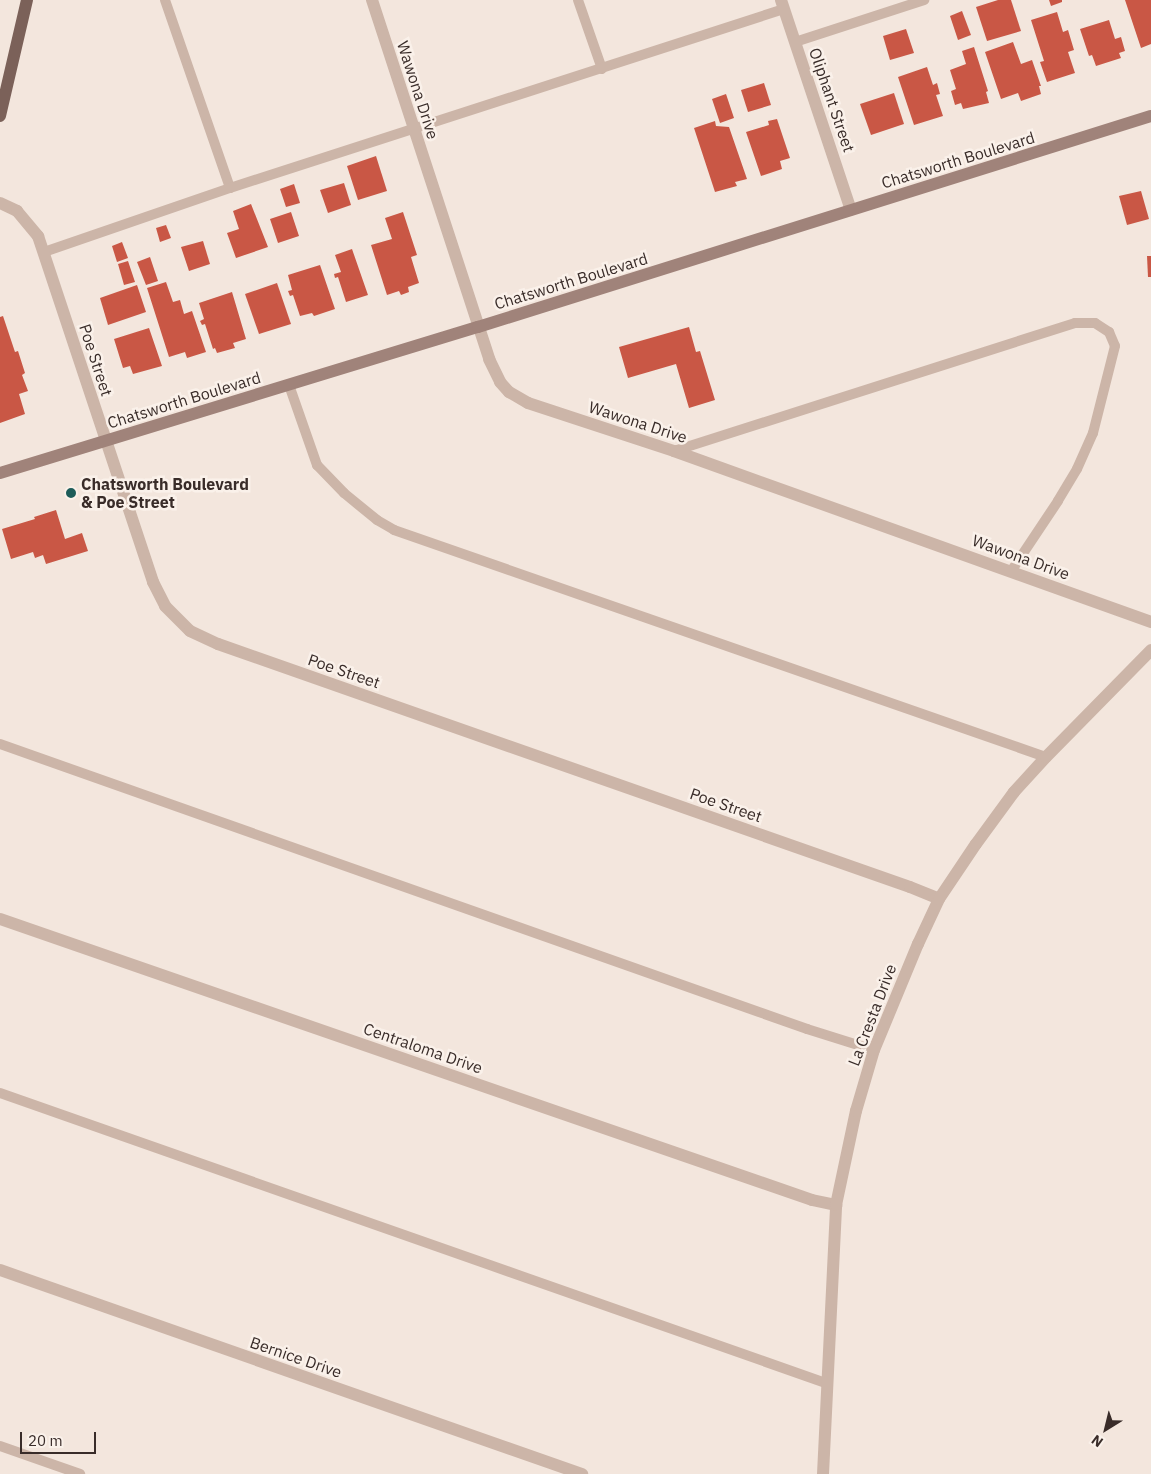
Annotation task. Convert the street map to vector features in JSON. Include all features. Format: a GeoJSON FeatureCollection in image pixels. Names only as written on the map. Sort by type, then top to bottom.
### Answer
{"type":"FeatureCollection","features":[{"type":"Feature","properties":{"kind":"main road"},"geometry":{"type":"LineString","coordinates":[[0,116],[27,0]]}},
{"type":"Feature","properties":{"kind":"main road","name":"Chatsworth Boulevard"},"geometry":{"type":"LineString","coordinates":[[0,473],[478,327],[1151,116]]}},
{"type":"Feature","properties":{"kind":"street","name":"Wawona Drive"},"geometry":{"type":"LineString","coordinates":[[372,0],[478,327],[496,376],[504,387],[515,396],[528,403],[674,451],[1012,570],[1151,622]]}},
{"type":"Feature","properties":{"kind":"street","name":"Oliphant Street"},"geometry":{"type":"LineString","coordinates":[[783,5],[852,210]]}},
{"type":"Feature","properties":{"kind":"street","name":"Poe Street"},"geometry":{"type":"LineString","coordinates":[[0,203],[17,212],[32,226],[44,252],[105,442],[158,595],[165,606],[181,623],[202,638],[910,886],[939,899]]}},
{"type":"Feature","properties":{"kind":"street","name":"La Cresta Drive"},"geometry":{"type":"LineString","coordinates":[[823,1474],[836,1205],[856,1111],[874,1050],[939,899],[976,844],[1014,792],[1151,650]]}},
{"type":"Feature","properties":{"kind":"street","name":"Centraloma Drive"},"geometry":{"type":"LineString","coordinates":[[0,918],[812,1200],[836,1205]]}},
{"type":"Feature","properties":{"kind":"street","name":"Bernice Drive"},"geometry":{"type":"LineString","coordinates":[[0,1270],[582,1474]]}},
{"type":"Feature","properties":{"kind":"lane"},"geometry":{"type":"LineString","coordinates":[[165,0],[230,188]]}},
{"type":"Feature","properties":{"kind":"lane"},"geometry":{"type":"LineString","coordinates":[[578,0],[602,70]]}},
{"type":"Feature","properties":{"kind":"lane"},"geometry":{"type":"LineString","coordinates":[[795,42],[924,0]]}},
{"type":"Feature","properties":{"kind":"lane"},"geometry":{"type":"LineString","coordinates":[[44,252],[230,188],[602,70],[783,5]]}},
{"type":"Feature","properties":{"kind":"lane"},"geometry":{"type":"LineString","coordinates":[[674,451],[1075,323],[1094,322],[1109,332],[1115,346],[1093,433],[1077,468],[1058,501],[1012,570]]}},
{"type":"Feature","properties":{"kind":"lane"},"geometry":{"type":"LineString","coordinates":[[289,385],[317,465],[344,493],[377,520],[394,530],[1046,757]]}},
{"type":"Feature","properties":{"kind":"lane"},"geometry":{"type":"LineString","coordinates":[[0,744],[807,1029],[874,1050]]}},
{"type":"Feature","properties":{"kind":"lane"},"geometry":{"type":"LineString","coordinates":[[0,1093],[826,1383]]}},
{"type":"Feature","properties":{"kind":"lane"},"geometry":{"type":"LineString","coordinates":[[0,1446],[80,1474]]}},
{"type":"Feature","properties":{"kind":"building"},"geometry":{"type":"Polygon","coordinates":[[[998,0],[1011,0],[1021,31],[987,41],[976,7],[998,0]]]}},
{"type":"Feature","properties":{"kind":"building"},"geometry":{"type":"Polygon","coordinates":[[[1049,0],[1062,0],[1062,2],[1051,6],[1049,0]]]}},
{"type":"Feature","properties":{"kind":"building"},"geometry":{"type":"Polygon","coordinates":[[[1125,0],[1151,0],[1151,44],[1141,48],[1125,0]]]}},
{"type":"Feature","properties":{"kind":"building"},"geometry":{"type":"Polygon","coordinates":[[[962,11],[971,35],[958,40],[950,16],[962,11]]]}},
{"type":"Feature","properties":{"kind":"building"},"geometry":{"type":"Polygon","coordinates":[[[1057,12],[1063,32],[1068,30],[1074,50],[1068,52],[1075,73],[1047,82],[1040,62],[1044,61],[1031,20],[1057,12]]]}},
{"type":"Feature","properties":{"kind":"building"},"geometry":{"type":"Polygon","coordinates":[[[1109,20],[1115,39],[1121,37],[1125,51],[1119,53],[1121,58],[1096,66],[1092,55],[1089,56],[1080,29],[1109,20]]]}},
{"type":"Feature","properties":{"kind":"building"},"geometry":{"type":"Polygon","coordinates":[[[906,29],[914,53],[890,60],[883,36],[906,29]]]}},
{"type":"Feature","properties":{"kind":"building"},"geometry":{"type":"Polygon","coordinates":[[[1013,42],[1021,64],[1032,60],[1041,86],[1039,86],[1041,94],[1021,101],[1018,93],[1001,99],[985,52],[1013,42]]]}},
{"type":"Feature","properties":{"kind":"building"},"geometry":{"type":"Polygon","coordinates":[[[974,47],[988,91],[986,92],[989,103],[963,109],[961,103],[955,105],[951,91],[956,89],[950,70],[966,64],[962,51],[974,47]]]}},
{"type":"Feature","properties":{"kind":"building"},"geometry":{"type":"Polygon","coordinates":[[[927,67],[933,85],[937,83],[940,94],[936,95],[943,116],[914,125],[898,77],[927,67]]]}},
{"type":"Feature","properties":{"kind":"building"},"geometry":{"type":"Polygon","coordinates":[[[764,83],[771,105],[748,112],[741,90],[764,83]]]}},
{"type":"Feature","properties":{"kind":"building"},"geometry":{"type":"Polygon","coordinates":[[[894,93],[904,124],[871,135],[860,104],[894,93]]]}},
{"type":"Feature","properties":{"kind":"building"},"geometry":{"type":"Polygon","coordinates":[[[726,94],[734,118],[720,123],[712,99],[726,94]]]}},
{"type":"Feature","properties":{"kind":"building"},"geometry":{"type":"Polygon","coordinates":[[[777,119],[790,158],[780,161],[782,169],[761,176],[746,132],[769,125],[768,121],[777,119]]]}},
{"type":"Feature","properties":{"kind":"building"},"geometry":{"type":"Polygon","coordinates":[[[715,121],[716,126],[729,127],[747,179],[735,182],[737,186],[715,192],[694,128],[715,121]]]}},
{"type":"Feature","properties":{"kind":"building"},"geometry":{"type":"Polygon","coordinates":[[[376,156],[387,191],[358,200],[347,166],[376,156]]]}},
{"type":"Feature","properties":{"kind":"building"},"geometry":{"type":"Polygon","coordinates":[[[344,183],[351,205],[328,213],[320,190],[344,183]]]}},
{"type":"Feature","properties":{"kind":"building"},"geometry":{"type":"Polygon","coordinates":[[[294,184],[300,203],[286,207],[280,189],[294,184]]]}},
{"type":"Feature","properties":{"kind":"building"},"geometry":{"type":"Polygon","coordinates":[[[1141,191],[1149,219],[1127,225],[1119,196],[1141,191]]]}},
{"type":"Feature","properties":{"kind":"building"},"geometry":{"type":"Polygon","coordinates":[[[251,204],[268,247],[236,258],[227,233],[239,229],[233,211],[251,204]]]}},
{"type":"Feature","properties":{"kind":"building"},"geometry":{"type":"Polygon","coordinates":[[[291,212],[299,236],[278,243],[270,219],[291,212]]]}},
{"type":"Feature","properties":{"kind":"building"},"geometry":{"type":"Polygon","coordinates":[[[403,212],[417,255],[411,257],[419,283],[408,287],[409,292],[401,295],[399,291],[387,295],[371,245],[392,239],[385,218],[403,212]]]}},
{"type":"Feature","properties":{"kind":"building"},"geometry":{"type":"Polygon","coordinates":[[[166,225],[171,238],[160,242],[156,228],[166,225]]]}},
{"type":"Feature","properties":{"kind":"building"},"geometry":{"type":"Polygon","coordinates":[[[203,241],[210,264],[189,271],[181,247],[203,241]]]}},
{"type":"Feature","properties":{"kind":"building"},"geometry":{"type":"Polygon","coordinates":[[[122,242],[128,258],[117,262],[112,246],[122,242]]]}},
{"type":"Feature","properties":{"kind":"building"},"geometry":{"type":"Polygon","coordinates":[[[352,249],[368,295],[346,302],[338,277],[335,278],[334,274],[341,272],[335,255],[352,249]]]}},
{"type":"Feature","properties":{"kind":"building"},"geometry":{"type":"Polygon","coordinates":[[[1147,256],[1151,256],[1151,277],[1148,277],[1147,256]]]}},
{"type":"Feature","properties":{"kind":"building"},"geometry":{"type":"Polygon","coordinates":[[[150,257],[158,281],[146,285],[137,262],[150,257]]]}},
{"type":"Feature","properties":{"kind":"building"},"geometry":{"type":"Polygon","coordinates":[[[128,261],[135,282],[124,285],[118,264],[128,261]]]}},
{"type":"Feature","properties":{"kind":"building"},"geometry":{"type":"Polygon","coordinates":[[[320,265],[335,309],[314,316],[312,313],[300,316],[293,295],[290,296],[288,291],[292,290],[288,275],[320,265]]]}},
{"type":"Feature","properties":{"kind":"building"},"geometry":{"type":"Polygon","coordinates":[[[166,282],[173,302],[180,300],[184,314],[192,311],[206,352],[187,358],[185,352],[169,357],[147,288],[166,282]]]}},
{"type":"Feature","properties":{"kind":"building"},"geometry":{"type":"Polygon","coordinates":[[[277,283],[291,324],[259,334],[245,294],[277,283]]]}},
{"type":"Feature","properties":{"kind":"building"},"geometry":{"type":"Polygon","coordinates":[[[137,285],[146,312],[108,325],[100,298],[137,285]]]}},
{"type":"Feature","properties":{"kind":"building"},"geometry":{"type":"Polygon","coordinates":[[[232,292],[246,339],[233,343],[235,348],[217,353],[215,348],[213,349],[205,324],[202,325],[200,321],[204,319],[199,303],[232,292]]]}},
{"type":"Feature","properties":{"kind":"building"},"geometry":{"type":"Polygon","coordinates":[[[3,316],[15,352],[18,351],[25,373],[22,375],[28,391],[19,394],[25,414],[0,423],[0,317],[3,316]]]}},
{"type":"Feature","properties":{"kind":"building"},"geometry":{"type":"Polygon","coordinates":[[[689,327],[696,352],[700,351],[715,400],[689,408],[676,364],[628,378],[619,347],[689,327]]]}},
{"type":"Feature","properties":{"kind":"building"},"geometry":{"type":"Polygon","coordinates":[[[149,328],[162,366],[133,374],[130,366],[123,368],[114,339],[149,328]]]}},
{"type":"Feature","properties":{"kind":"building"},"geometry":{"type":"Polygon","coordinates":[[[56,510],[65,539],[82,533],[88,551],[46,564],[43,555],[35,558],[33,552],[11,559],[2,529],[35,519],[34,517],[56,510]]]}},
{"type":"Feature","properties":{"kind":"place","name":"Chatsworth Boulevard & Poe Street"},"geometry":{"type":"Point","coordinates":[71,493]}}]}
